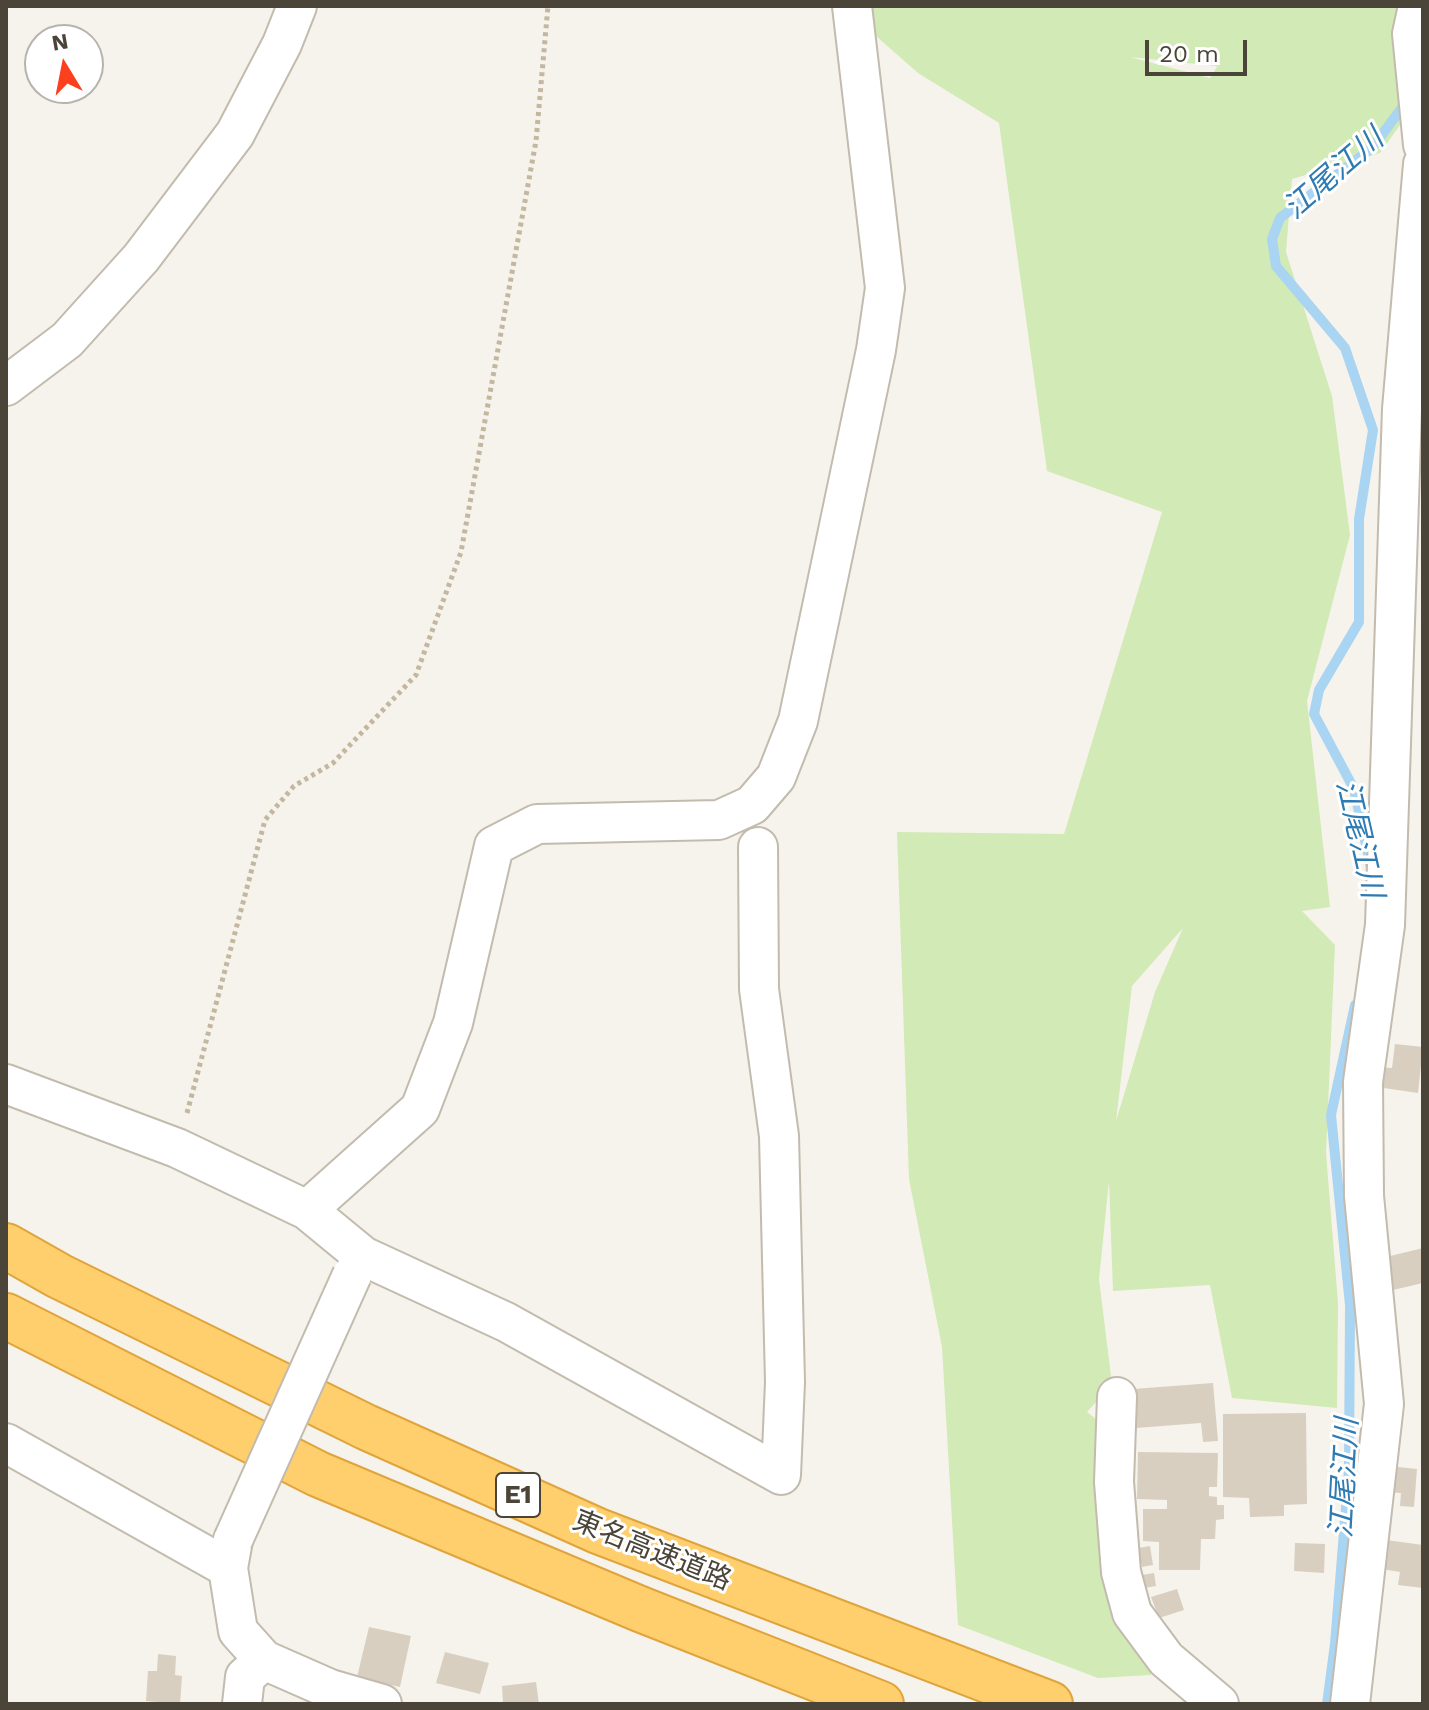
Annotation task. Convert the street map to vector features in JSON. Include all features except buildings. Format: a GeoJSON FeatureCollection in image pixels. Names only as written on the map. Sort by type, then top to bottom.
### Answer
{"type":"FeatureCollection","features":[{"type":"Feature","properties":{"kind":"highway","name":"東名高速道路"},"geometry":{"type":"LineString","coordinates":[[6,1246],[59,1276],[366,1427],[598,1531],[1048,1704]]}},
{"type":"Feature","properties":{"kind":"highway","name":"東名高速道路"},"geometry":{"type":"LineString","coordinates":[[6,1316],[318,1474],[640,1609],[881,1704]]}},
{"type":"Feature","properties":{"kind":"street"},"geometry":{"type":"LineString","coordinates":[[6,386],[67,340],[141,258],[235,134],[282,44],[297,6]]}},
{"type":"Feature","properties":{"kind":"street"},"geometry":{"type":"LineString","coordinates":[[307,1210],[420,1109],[453,1023],[494,846],[537,824],[719,820],[752,805],[776,777],[798,721],[876,350],[885,288],[852,6]]}},
{"type":"Feature","properties":{"kind":"street"},"geometry":{"type":"LineString","coordinates":[[1418,6],[1412,34],[1422,131]]}},
{"type":"Feature","properties":{"kind":"street"},"geometry":{"type":"LineString","coordinates":[[1350,1704],[1384,1404],[1364,1196],[1363,1082],[1385,925],[1402,409],[1423,164]]}},
{"type":"Feature","properties":{"kind":"street"},"geometry":{"type":"LineString","coordinates":[[6,1084],[177,1148],[307,1210],[357,1266],[506,1322],[781,1475],[785,1382],[779,1136],[759,989],[758,847]]}},
{"type":"Feature","properties":{"kind":"street"},"geometry":{"type":"LineString","coordinates":[[357,1266],[231,1554],[238,1631],[264,1660],[330,1689],[382,1704]]}},
{"type":"Feature","properties":{"kind":"street"},"geometry":{"type":"LineString","coordinates":[[1117,1397],[1114,1482],[1121,1572],[1132,1613],[1166,1659],[1219,1704]]}},
{"type":"Feature","properties":{"kind":"street"},"geometry":{"type":"LineString","coordinates":[[6,1443],[231,1554]]}},
{"type":"Feature","properties":{"kind":"street"},"geometry":{"type":"LineString","coordinates":[[242,1704],[245,1677],[264,1660]]}},
{"type":"Feature","properties":{"kind":"path"},"geometry":{"type":"LineString","coordinates":[[177,1148],[265,820],[294,786],[333,763],[416,675],[461,552],[536,141],[548,6]]}},
{"type":"Feature","properties":{"kind":"green space"},"geometry":{"type":"Polygon","coordinates":[[[868,6],[1423,6],[1423,93],[1380,153],[1292,179],[1286,252],[1332,396],[1350,535],[1307,701],[1330,907],[1302,911],[1335,945],[1326,1153],[1338,1303],[1337,1408],[1232,1398],[1210,1285],[1113,1291],[1109,1181],[1099,1279],[1112,1384],[1087,1412],[1116,1435],[1151,1675],[1098,1678],[958,1625],[942,1347],[909,1179],[897,832],[1064,834],[1162,512],[1047,471],[999,123],[918,73],[868,29],[868,6]],[[1130,57],[1210,78],[1217,67],[1216,66],[1130,57]],[[1183,928],[1132,986],[1116,1121],[1155,992],[1183,928]]]}},
{"type":"Feature","properties":{"kind":"waterway","name":"江尾江川"},"geometry":{"type":"LineString","coordinates":[[1371,868],[1354,789],[1314,714],[1319,690],[1359,622],[1359,519],[1373,430],[1345,348],[1276,266],[1272,239],[1280,218],[1372,148],[1407,101]]}},
{"type":"Feature","properties":{"kind":"waterway","name":"江尾江川"},"geometry":{"type":"LineString","coordinates":[[1327,1704],[1349,1470],[1350,1305],[1331,1115],[1355,1005]]}}]}
